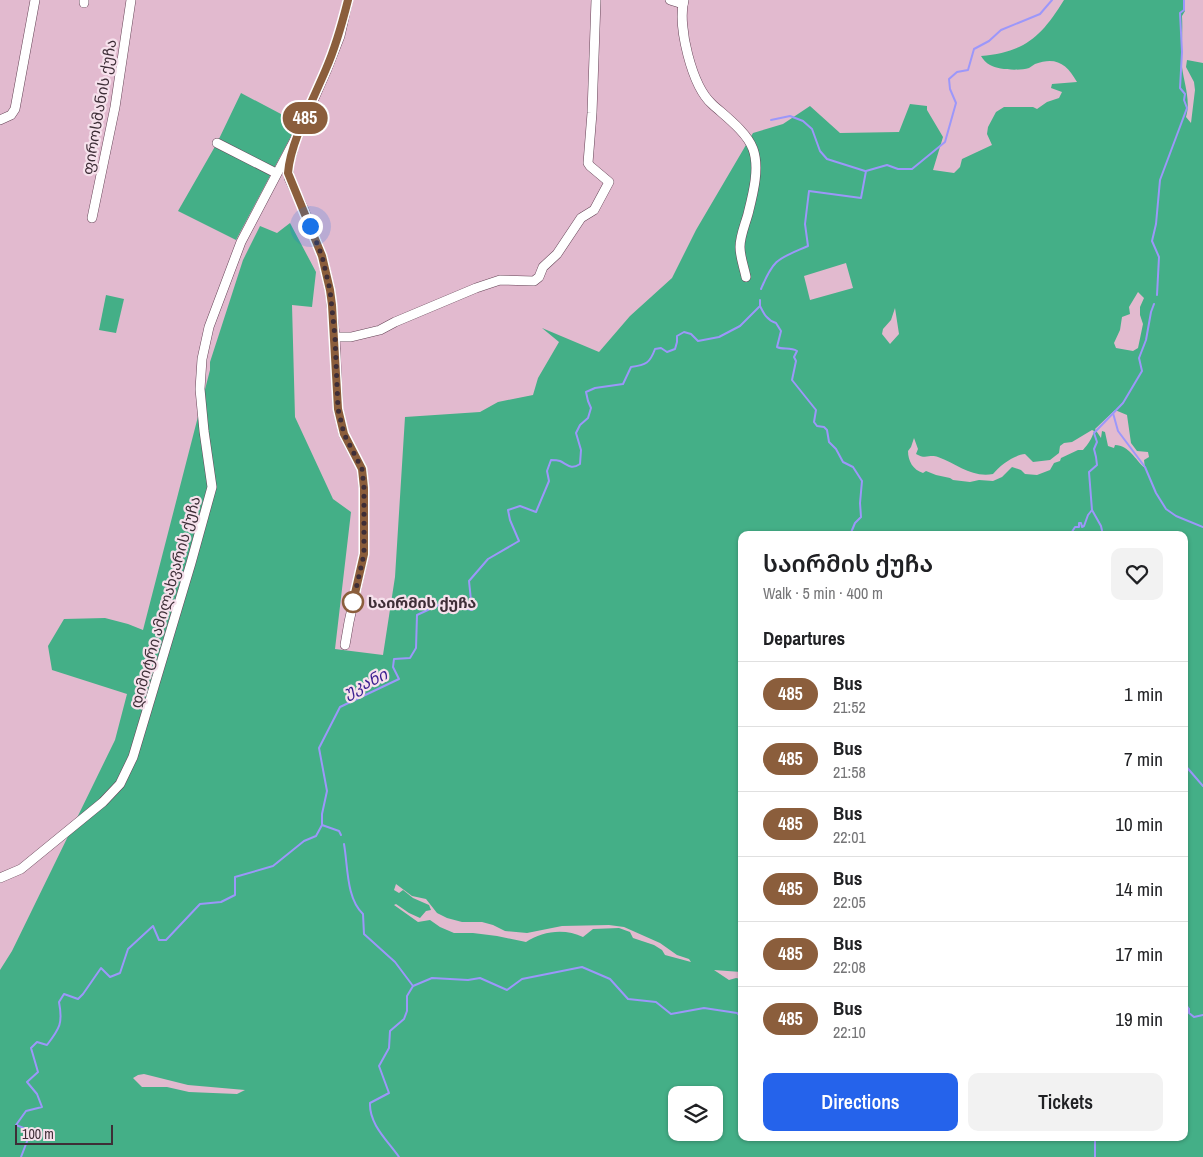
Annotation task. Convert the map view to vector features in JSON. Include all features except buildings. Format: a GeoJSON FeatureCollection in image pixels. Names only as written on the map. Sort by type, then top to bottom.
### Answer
{"type":"FeatureCollection","features":[{"type":"Feature","properties":{"kind":"street"},"geometry":{"type":"LineString","coordinates":[[0,120],[11,115],[15,109],[35,0]]}},
{"type":"Feature","properties":{"kind":"street","name":"ფიროსმანის ქუჩა"},"geometry":{"type":"LineString","coordinates":[[92,218],[115,107],[131,0]]}},
{"type":"Feature","properties":{"kind":"street","name":"დიმიტრი ამილახვარის ქუჩა"},"geometry":{"type":"LineString","coordinates":[[0,878],[21,869],[103,802],[120,784],[132,757],[212,487],[200,389],[202,359],[209,327],[241,242],[302,126],[340,36],[348,0]]}},
{"type":"Feature","properties":{"kind":"street"},"geometry":{"type":"LineString","coordinates":[[335,337],[350,337],[380,330],[476,288],[500,280],[534,282],[539,277],[543,267],[557,254],[581,218],[594,210],[609,182],[588,163],[592,122],[596,0]]}},
{"type":"Feature","properties":{"kind":"street"},"geometry":{"type":"LineString","coordinates":[[670,0],[683,2],[682,21],[693,76],[711,103],[734,124],[754,150],[756,166],[754,183],[740,247],[746,277]]}},
{"type":"Feature","properties":{"kind":"street"},"geometry":{"type":"LineString","coordinates":[[302,126],[288,165],[288,173],[322,256],[330,290],[335,337],[338,409],[344,434],[362,469],[364,488],[364,554],[349,622],[346,645]]}},
{"type":"Feature","properties":{"kind":"street"},"geometry":{"type":"LineString","coordinates":[[217,143],[276,173]]}},
{"type":"Feature","properties":{"kind":"green space"},"geometry":{"type":"Polygon","coordinates":[[[1064,0],[1185,0],[1185,11],[1182,16],[1182,67],[1187,98],[1186,117],[1191,123],[1195,90],[1194,82],[1186,67],[1187,60],[1203,63],[1203,1157],[0,1157],[0,970],[12,951],[115,740],[127,694],[52,670],[48,646],[64,619],[105,618],[143,630],[210,370],[210,362],[243,260],[260,226],[277,233],[290,223],[316,272],[312,307],[292,305],[295,417],[333,499],[351,512],[335,649],[383,655],[395,577],[405,417],[480,412],[498,402],[533,395],[538,378],[559,342],[542,328],[599,352],[630,316],[672,278],[696,230],[753,133],[783,124],[810,106],[840,133],[899,132],[910,104],[927,106],[927,110],[943,137],[933,170],[954,173],[960,167],[962,159],[992,145],[987,134],[988,127],[996,112],[1004,107],[1033,107],[1037,109],[1047,102],[1059,98],[1062,92],[1051,88],[1052,84],[1077,82],[1065,66],[1055,61],[1042,62],[1020,70],[1009,70],[990,65],[981,56],[1009,51],[1021,46],[1048,24],[1064,0]],[[846,263],[804,276],[810,300],[853,288],[846,263]],[[1138,292],[1129,307],[1130,314],[1122,317],[1120,330],[1114,343],[1116,348],[1133,351],[1138,348],[1143,324],[1140,307],[1144,298],[1138,292]],[[895,308],[891,320],[883,329],[882,334],[890,344],[899,334],[895,308]],[[1115,410],[1095,429],[1101,438],[1102,431],[1105,432],[1108,446],[1114,448],[1115,445],[1124,447],[1145,468],[1144,460],[1149,457],[1148,452],[1137,451],[1131,443],[1127,415],[1115,410]],[[1092,430],[1072,442],[1064,443],[1060,446],[1059,453],[1050,460],[1033,462],[1025,454],[1016,456],[999,467],[993,474],[985,475],[965,470],[938,457],[922,457],[916,454],[918,449],[914,438],[908,451],[912,465],[916,470],[923,473],[926,471],[953,480],[970,482],[979,480],[993,481],[1002,477],[1012,467],[1021,470],[1025,474],[1037,475],[1050,470],[1054,463],[1060,461],[1061,458],[1078,450],[1083,450],[1090,441],[1094,431],[1092,430]],[[396,884],[394,890],[399,893],[403,890],[413,898],[429,905],[431,910],[426,911],[420,918],[396,904],[394,905],[418,922],[430,920],[454,933],[497,936],[526,942],[546,933],[569,932],[583,937],[593,929],[619,928],[630,932],[633,938],[654,945],[662,950],[665,955],[691,962],[689,959],[677,955],[660,943],[624,927],[609,925],[562,926],[527,933],[505,931],[482,922],[462,922],[437,913],[426,899],[412,896],[396,884]],[[144,1074],[133,1078],[142,1087],[167,1087],[189,1092],[237,1094],[245,1090],[188,1085],[144,1074]]]}},
{"type":"Feature","properties":{"kind":"green space"},"geometry":{"type":"Polygon","coordinates":[[[241,93],[298,123],[236,240],[178,211],[217,143],[241,93]]]}},
{"type":"Feature","properties":{"kind":"green space"},"geometry":{"type":"Polygon","coordinates":[[[106,295],[124,299],[116,333],[99,330],[106,295]]]}},
{"type":"Feature","properties":{"kind":"waterway","name":"უკანი"},"geometry":{"type":"LineString","coordinates":[[761,289],[770,271],[778,261],[808,246],[805,224],[809,191],[861,198],[866,171],[887,165],[898,169],[912,169],[945,142],[956,103],[950,89],[949,79],[957,72],[968,70],[974,49],[989,41],[1001,30],[1040,14],[1052,0]]}},
{"type":"Feature","properties":{"kind":"waterway"},"geometry":{"type":"LineString","coordinates":[[1157,295],[1159,257],[1152,241],[1156,224],[1160,180],[1187,108],[1184,100],[1185,94],[1180,88],[1182,52],[1180,13],[1184,10],[1184,0]]}},
{"type":"Feature","properties":{"kind":"waterway"},"geometry":{"type":"LineString","coordinates":[[771,120],[790,116],[803,121],[812,129],[820,151],[827,159],[865,171]]}},
{"type":"Feature","properties":{"kind":"waterway","name":"უკანი"},"geometry":{"type":"LineString","coordinates":[[21,1157],[31,1131],[16,1125],[26,1111],[42,1107],[37,1094],[27,1082],[38,1072],[31,1048],[37,1042],[47,1045],[55,1034],[61,1015],[59,1002],[64,994],[78,999],[101,968],[110,977],[120,973],[128,949],[153,926],[159,940],[166,940],[200,904],[221,902],[235,895],[235,877],[273,866],[304,841],[316,836],[322,825],[322,814],[327,791],[319,748],[340,707],[399,679],[393,667],[394,659],[410,658],[416,648],[417,615],[443,603],[472,610],[469,581],[488,559],[519,541],[508,510],[520,506],[536,512],[549,481],[547,471],[551,460],[557,460],[572,467],[580,464],[581,450],[576,433],[580,425],[588,418],[591,408],[586,392],[595,388],[623,384],[631,367],[647,362],[655,349],[661,348],[667,352],[675,349],[677,336],[684,332],[691,334],[698,341],[719,337],[740,326],[760,306],[760,300]]}},
{"type":"Feature","properties":{"kind":"waterway"},"geometry":{"type":"LineString","coordinates":[[1072,531],[1075,527],[1079,527],[1079,523],[1081,523],[1082,527],[1084,526],[1092,510],[1089,472],[1097,465],[1094,449],[1097,442],[1094,433],[1123,403],[1142,371],[1139,358],[1146,340],[1154,304]]}},
{"type":"Feature","properties":{"kind":"waterway"},"geometry":{"type":"LineString","coordinates":[[760,306],[766,316],[776,323],[781,331],[777,347],[797,351],[794,357],[796,361],[792,380],[816,410],[814,422],[817,426],[824,427],[827,430],[829,442],[836,449],[843,462],[853,467],[862,481],[861,517],[855,523],[852,531]]}},
{"type":"Feature","properties":{"kind":"waterway"},"geometry":{"type":"LineString","coordinates":[[1113,413],[1118,431],[1145,467],[1156,493],[1166,509],[1176,516],[1203,527]]}},
{"type":"Feature","properties":{"kind":"waterway"},"geometry":{"type":"LineString","coordinates":[[1092,510],[1102,531]]}},
{"type":"Feature","properties":{"kind":"waterway"},"geometry":{"type":"LineString","coordinates":[[1188,769],[1203,786]]}},
{"type":"Feature","properties":{"kind":"waterway"},"geometry":{"type":"LineString","coordinates":[[322,825],[339,831],[341,835]]}},
{"type":"Feature","properties":{"kind":"waterway"},"geometry":{"type":"LineString","coordinates":[[344,844],[351,891],[357,907],[363,914],[364,934],[395,962],[413,986]]}},
{"type":"Feature","properties":{"kind":"waterway"},"geometry":{"type":"LineString","coordinates":[[399,1157],[384,1138],[372,1118],[370,1103],[389,1093],[379,1066],[389,1048],[390,1031],[404,1019],[407,1011],[407,996],[413,986],[432,978],[468,980],[480,978],[507,990],[522,979],[582,967],[610,979],[628,999],[656,1002],[671,1014],[704,1008],[738,1014]]}},
{"type":"Feature","properties":{"kind":"waterway"},"geometry":{"type":"LineString","coordinates":[[1189,1009],[1189,1013],[1194,1017],[1203,1015]]}},
{"type":"Feature","properties":{"kind":"waterway"},"geometry":{"type":"LineString","coordinates":[[1095,1141],[1095,1157]]}},
{"type":"Feature","properties":{"kind":"bus line","name":"485"},"geometry":{"type":"LineString","coordinates":[[348,0],[340,36],[302,126],[288,165],[288,173],[294,192],[304,210],[322,256],[332,305],[338,409],[344,434],[362,469],[364,488],[364,554],[353,602]]}},
{"type":"Feature","properties":{"kind":"place","name":"საირმის ქუჩა"},"geometry":{"type":"Point","coordinates":[353,602]}},
{"type":"Feature","properties":{"kind":"route"},"geometry":{"type":"LineString","coordinates":[[310,226],[322,256],[330,290],[335,337],[338,409],[344,434],[362,469],[364,488],[364,554],[353,602]]}}]}
